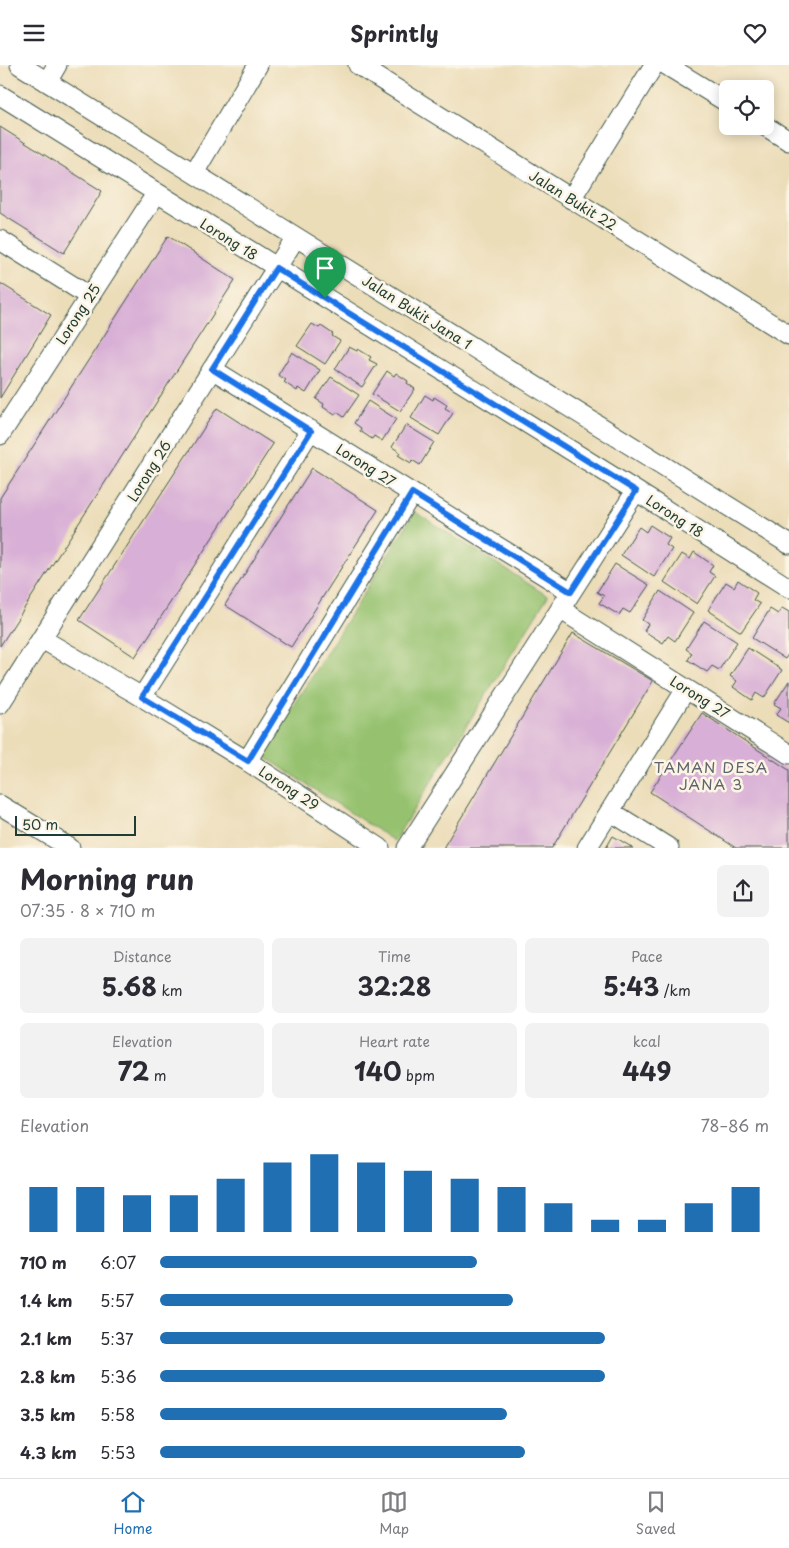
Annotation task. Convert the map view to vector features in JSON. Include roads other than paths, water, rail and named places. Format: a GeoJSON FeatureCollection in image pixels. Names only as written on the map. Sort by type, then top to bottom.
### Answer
{"type":"FeatureCollection","features":[{"type":"Feature","properties":{"kind":"street","name":"Jalan Bukit Jana 1"},"geometry":{"type":"LineString","coordinates":[[20,65],[789,543]]}},
{"type":"Feature","properties":{"kind":"street"},"geometry":{"type":"LineString","coordinates":[[47,82],[57,65]]}},
{"type":"Feature","properties":{"kind":"street"},"geometry":{"type":"LineString","coordinates":[[194,173],[258,65]]}},
{"type":"Feature","properties":{"kind":"street","name":"Jalan Bukit 22"},"geometry":{"type":"LineString","coordinates":[[358,65],[789,335]]}},
{"type":"Feature","properties":{"kind":"street"},"geometry":{"type":"LineString","coordinates":[[571,199],[654,65]]}},
{"type":"Feature","properties":{"kind":"street"},"geometry":{"type":"LineString","coordinates":[[666,65],[719,97]]}},
{"type":"Feature","properties":{"kind":"street","name":"Lorong 18"},"geometry":{"type":"LineString","coordinates":[[0,95],[789,588]]}},
{"type":"Feature","properties":{"kind":"street"},"geometry":{"type":"LineString","coordinates":[[774,131],[789,140]]}},
{"type":"Feature","properties":{"kind":"street","name":"Lorong 25"},"geometry":{"type":"LineString","coordinates":[[2,428],[156,194]]}},
{"type":"Feature","properties":{"kind":"street","name":"Lorong 26"},"geometry":{"type":"LineString","coordinates":[[0,704],[296,237]]}},
{"type":"Feature","properties":{"kind":"street"},"geometry":{"type":"LineString","coordinates":[[0,240],[89,296]]}},
{"type":"Feature","properties":{"kind":"street","name":"Lorong 27"},"geometry":{"type":"LineString","coordinates":[[212,369],[571,592]]}},
{"type":"Feature","properties":{"kind":"street"},"geometry":{"type":"LineString","coordinates":[[142,697],[311,431]]}},
{"type":"Feature","properties":{"kind":"street"},"geometry":{"type":"LineString","coordinates":[[407,848],[636,491]]}},
{"type":"Feature","properties":{"kind":"street"},"geometry":{"type":"LineString","coordinates":[[248,761],[412,493]]}},
{"type":"Feature","properties":{"kind":"street","name":"Lorong 27"},"geometry":{"type":"LineString","coordinates":[[560,609],[789,754]]}},
{"type":"Feature","properties":{"kind":"street","name":"Lorong 29"},"geometry":{"type":"LineString","coordinates":[[42,639],[248,761],[380,848]]}},
{"type":"Feature","properties":{"kind":"street"},"geometry":{"type":"LineString","coordinates":[[586,848],[686,689]]}},
{"type":"Feature","properties":{"kind":"street"},"geometry":{"type":"LineString","coordinates":[[0,805],[70,848]]}},
{"type":"Feature","properties":{"kind":"street"},"geometry":{"type":"LineString","coordinates":[[610,811],[669,848]]}},
{"type":"Feature","properties":{"kind":"district","name":"TAMAN DESA JANA 3"},"geometry":{"type":"Point","coordinates":[711,774]}}]}
